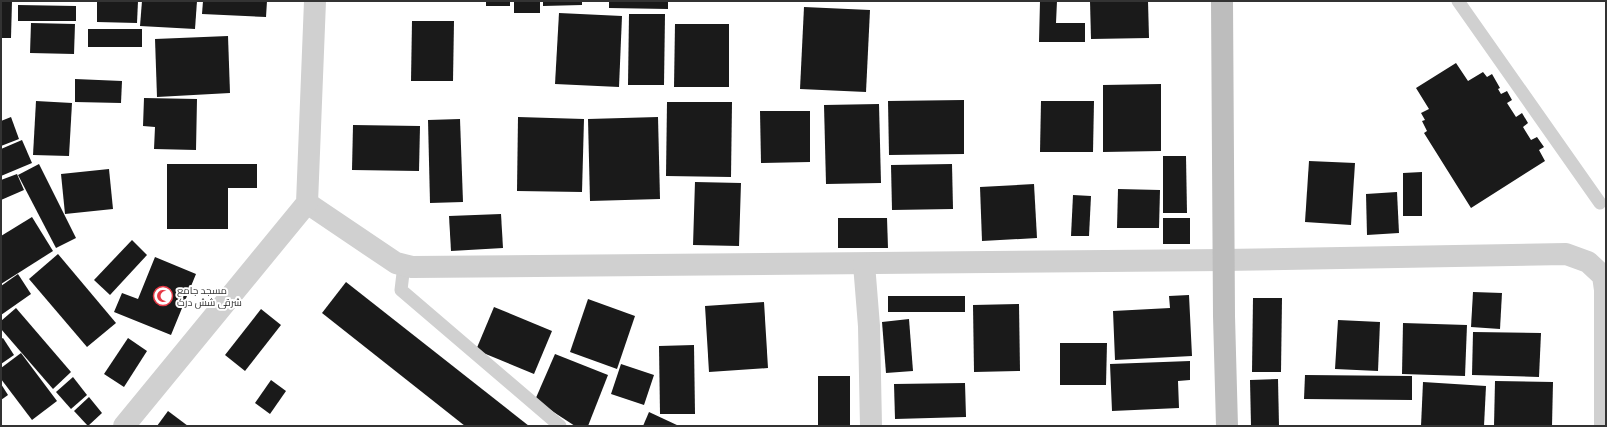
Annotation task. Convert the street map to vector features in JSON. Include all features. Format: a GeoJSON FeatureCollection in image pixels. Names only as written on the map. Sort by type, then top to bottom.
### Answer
{"type":"FeatureCollection","features":[{"type":"Feature","properties":{"kind":"main road"},"geometry":{"type":"LineString","coordinates":[[1222,1],[1227,426]]}},
{"type":"Feature","properties":{"kind":"street"},"geometry":{"type":"LineString","coordinates":[[124,426],[306,203],[315,1]]}},
{"type":"Feature","properties":{"kind":"street"},"geometry":{"type":"LineString","coordinates":[[306,203],[396,263],[412,267],[1224,260],[1566,254],[1588,262],[1603,276],[1605,289],[1605,426]]}},
{"type":"Feature","properties":{"kind":"street"},"geometry":{"type":"LineString","coordinates":[[864,264],[869,326],[871,426]]}},
{"type":"Feature","properties":{"kind":"lane"},"geometry":{"type":"LineString","coordinates":[[1458,1],[1600,203]]}},
{"type":"Feature","properties":{"kind":"lane"},"geometry":{"type":"LineString","coordinates":[[404,265],[401,290],[560,426]]}},
{"type":"Feature","properties":{"kind":"building"},"geometry":{"type":"Polygon","coordinates":[[[1,1],[12,1],[11,38],[1,38],[1,1]]]}},
{"type":"Feature","properties":{"kind":"building"},"geometry":{"type":"Polygon","coordinates":[[[97,1],[138,1],[137,23],[97,22],[97,1]]]}},
{"type":"Feature","properties":{"kind":"building"},"geometry":{"type":"Polygon","coordinates":[[[142,1],[197,1],[195,29],[140,26],[142,1]]]}},
{"type":"Feature","properties":{"kind":"building"},"geometry":{"type":"Polygon","coordinates":[[[203,1],[267,1],[266,17],[202,14],[203,1]]]}},
{"type":"Feature","properties":{"kind":"building"},"geometry":{"type":"Polygon","coordinates":[[[486,1],[510,1],[510,6],[486,6],[486,1]]]}},
{"type":"Feature","properties":{"kind":"building"},"geometry":{"type":"Polygon","coordinates":[[[514,1],[540,1],[540,13],[514,13],[514,1]]]}},
{"type":"Feature","properties":{"kind":"building"},"geometry":{"type":"Polygon","coordinates":[[[543,1],[582,1],[582,5],[543,6],[543,1]]]}},
{"type":"Feature","properties":{"kind":"building"},"geometry":{"type":"Polygon","coordinates":[[[609,1],[668,1],[668,9],[609,8],[609,1]]]}},
{"type":"Feature","properties":{"kind":"building"},"geometry":{"type":"Polygon","coordinates":[[[1040,1],[1057,1],[1056,23],[1085,23],[1085,42],[1039,42],[1040,1]]]}},
{"type":"Feature","properties":{"kind":"building"},"geometry":{"type":"Polygon","coordinates":[[[1090,1],[1148,1],[1149,38],[1091,39],[1090,1]]]}},
{"type":"Feature","properties":{"kind":"building"},"geometry":{"type":"Polygon","coordinates":[[[18,5],[76,6],[76,21],[18,21],[18,5]]]}},
{"type":"Feature","properties":{"kind":"building"},"geometry":{"type":"Polygon","coordinates":[[[804,7],[870,10],[866,92],[800,89],[804,7]]]}},
{"type":"Feature","properties":{"kind":"building"},"geometry":{"type":"Polygon","coordinates":[[[559,13],[622,16],[619,87],[555,84],[559,13]]]}},
{"type":"Feature","properties":{"kind":"building"},"geometry":{"type":"Polygon","coordinates":[[[629,14],[665,14],[664,85],[628,85],[629,14]]]}},
{"type":"Feature","properties":{"kind":"building"},"geometry":{"type":"Polygon","coordinates":[[[412,21],[454,21],[453,81],[411,81],[412,21]]]}},
{"type":"Feature","properties":{"kind":"building"},"geometry":{"type":"Polygon","coordinates":[[[31,23],[75,24],[74,54],[30,53],[31,23]]]}},
{"type":"Feature","properties":{"kind":"building"},"geometry":{"type":"Polygon","coordinates":[[[675,24],[729,24],[729,87],[674,87],[675,24]]]}},
{"type":"Feature","properties":{"kind":"building"},"geometry":{"type":"Polygon","coordinates":[[[88,29],[142,29],[142,47],[88,47],[88,29]]]}},
{"type":"Feature","properties":{"kind":"building"},"geometry":{"type":"Polygon","coordinates":[[[228,36],[230,93],[157,97],[155,39],[228,36]]]}},
{"type":"Feature","properties":{"kind":"building"},"geometry":{"type":"Polygon","coordinates":[[[1456,63],[1468,81],[1483,72],[1487,77],[1492,74],[1500,88],[1498,89],[1501,94],[1507,91],[1512,100],[1507,103],[1516,117],[1522,113],[1528,123],[1523,127],[1531,140],[1537,137],[1544,147],[1539,150],[1545,161],[1471,208],[1424,133],[1427,131],[1422,121],[1425,120],[1421,113],[1429,109],[1416,88],[1456,63]]]}},
{"type":"Feature","properties":{"kind":"building"},"geometry":{"type":"Polygon","coordinates":[[[75,79],[122,81],[121,103],[75,102],[75,79]]]}},
{"type":"Feature","properties":{"kind":"building"},"geometry":{"type":"Polygon","coordinates":[[[1161,84],[1161,151],[1103,152],[1103,85],[1161,84]]]}},
{"type":"Feature","properties":{"kind":"building"},"geometry":{"type":"Polygon","coordinates":[[[144,98],[197,99],[196,150],[154,149],[155,127],[143,126],[144,98]]]}},
{"type":"Feature","properties":{"kind":"building"},"geometry":{"type":"Polygon","coordinates":[[[964,100],[964,154],[889,155],[888,101],[964,100]]]}},
{"type":"Feature","properties":{"kind":"building"},"geometry":{"type":"Polygon","coordinates":[[[36,101],[72,103],[69,156],[33,155],[36,101]]]}},
{"type":"Feature","properties":{"kind":"building"},"geometry":{"type":"Polygon","coordinates":[[[1041,101],[1094,101],[1093,152],[1040,152],[1041,101]]]}},
{"type":"Feature","properties":{"kind":"building"},"geometry":{"type":"Polygon","coordinates":[[[667,102],[732,102],[731,177],[666,176],[667,102]]]}},
{"type":"Feature","properties":{"kind":"building"},"geometry":{"type":"Polygon","coordinates":[[[879,104],[881,183],[826,184],[824,105],[879,104]]]}},
{"type":"Feature","properties":{"kind":"building"},"geometry":{"type":"Polygon","coordinates":[[[760,111],[810,111],[810,162],[761,163],[760,111]]]}},
{"type":"Feature","properties":{"kind":"building"},"geometry":{"type":"Polygon","coordinates":[[[11,117],[19,139],[1,146],[1,121],[11,117]]]}},
{"type":"Feature","properties":{"kind":"building"},"geometry":{"type":"Polygon","coordinates":[[[518,117],[584,119],[582,192],[517,191],[518,117]]]}},
{"type":"Feature","properties":{"kind":"building"},"geometry":{"type":"Polygon","coordinates":[[[658,117],[660,199],[590,201],[588,119],[658,117]]]}},
{"type":"Feature","properties":{"kind":"building"},"geometry":{"type":"Polygon","coordinates":[[[460,119],[463,202],[430,203],[428,120],[460,119]]]}},
{"type":"Feature","properties":{"kind":"building"},"geometry":{"type":"Polygon","coordinates":[[[353,125],[420,126],[419,171],[352,170],[353,125]]]}},
{"type":"Feature","properties":{"kind":"building"},"geometry":{"type":"Polygon","coordinates":[[[22,140],[32,163],[1,176],[1,149],[22,140]]]}},
{"type":"Feature","properties":{"kind":"building"},"geometry":{"type":"Polygon","coordinates":[[[1163,156],[1186,156],[1187,213],[1163,213],[1163,156]]]}},
{"type":"Feature","properties":{"kind":"building"},"geometry":{"type":"Polygon","coordinates":[[[1309,161],[1355,163],[1351,225],[1305,222],[1309,161]]]}},
{"type":"Feature","properties":{"kind":"building"},"geometry":{"type":"Polygon","coordinates":[[[39,164],[76,238],[56,248],[18,175],[39,164]]]}},
{"type":"Feature","properties":{"kind":"building"},"geometry":{"type":"Polygon","coordinates":[[[167,164],[257,164],[257,188],[228,188],[228,229],[167,229],[167,164]]]}},
{"type":"Feature","properties":{"kind":"building"},"geometry":{"type":"Polygon","coordinates":[[[952,164],[953,209],[892,210],[891,165],[952,164]]]}},
{"type":"Feature","properties":{"kind":"building"},"geometry":{"type":"Polygon","coordinates":[[[109,169],[113,209],[65,214],[61,174],[109,169]]]}},
{"type":"Feature","properties":{"kind":"building"},"geometry":{"type":"Polygon","coordinates":[[[1422,172],[1422,216],[1403,216],[1403,173],[1422,172]]]}},
{"type":"Feature","properties":{"kind":"building"},"geometry":{"type":"Polygon","coordinates":[[[17,174],[24,190],[1,200],[1,180],[17,174]]]}},
{"type":"Feature","properties":{"kind":"building"},"geometry":{"type":"Polygon","coordinates":[[[695,182],[741,183],[739,246],[693,245],[695,182]]]}},
{"type":"Feature","properties":{"kind":"building"},"geometry":{"type":"Polygon","coordinates":[[[1034,184],[1037,238],[982,241],[980,187],[1034,184]]]}},
{"type":"Feature","properties":{"kind":"building"},"geometry":{"type":"Polygon","coordinates":[[[1118,189],[1160,190],[1159,228],[1117,228],[1118,189]]]}},
{"type":"Feature","properties":{"kind":"building"},"geometry":{"type":"Polygon","coordinates":[[[1397,192],[1399,233],[1367,235],[1366,194],[1397,192]]]}},
{"type":"Feature","properties":{"kind":"building"},"geometry":{"type":"Polygon","coordinates":[[[1073,195],[1091,196],[1089,236],[1071,236],[1073,195]]]}},
{"type":"Feature","properties":{"kind":"building"},"geometry":{"type":"Polygon","coordinates":[[[501,214],[503,248],[451,251],[449,216],[501,214]]]}},
{"type":"Feature","properties":{"kind":"building"},"geometry":{"type":"Polygon","coordinates":[[[32,217],[53,251],[1,284],[1,236],[32,217]]]}},
{"type":"Feature","properties":{"kind":"building"},"geometry":{"type":"Polygon","coordinates":[[[838,218],[887,218],[888,248],[838,248],[838,218]]]}},
{"type":"Feature","properties":{"kind":"building"},"geometry":{"type":"Polygon","coordinates":[[[1163,218],[1190,218],[1190,244],[1163,244],[1163,218]]]}},
{"type":"Feature","properties":{"kind":"building"},"geometry":{"type":"Polygon","coordinates":[[[132,240],[147,255],[110,295],[94,280],[132,240]]]}},
{"type":"Feature","properties":{"kind":"building"},"geometry":{"type":"Polygon","coordinates":[[[58,254],[116,323],[87,347],[29,279],[58,254]]]}},
{"type":"Feature","properties":{"kind":"building","name":"مسجد جامع شرقی شش درک"},"geometry":{"type":"Polygon","coordinates":[[[155,257],[196,274],[171,335],[114,312],[122,293],[138,299],[155,257]]]}},
{"type":"Feature","properties":{"kind":"building"},"geometry":{"type":"Polygon","coordinates":[[[18,274],[31,294],[1,315],[1,286],[18,274]]]}},
{"type":"Feature","properties":{"kind":"building"},"geometry":{"type":"Polygon","coordinates":[[[346,282],[529,426],[465,426],[322,313],[346,282]]]}},
{"type":"Feature","properties":{"kind":"building"},"geometry":{"type":"Polygon","coordinates":[[[1473,292],[1502,293],[1500,329],[1471,327],[1473,292]]]}},
{"type":"Feature","properties":{"kind":"building"},"geometry":{"type":"Polygon","coordinates":[[[1189,295],[1192,356],[1115,360],[1113,311],[1170,308],[1169,296],[1189,295]]]}},
{"type":"Feature","properties":{"kind":"building"},"geometry":{"type":"Polygon","coordinates":[[[888,296],[965,296],[965,312],[888,312],[888,296]]]}},
{"type":"Feature","properties":{"kind":"building"},"geometry":{"type":"Polygon","coordinates":[[[1253,298],[1282,298],[1281,372],[1252,372],[1253,298]]]}},
{"type":"Feature","properties":{"kind":"building"},"geometry":{"type":"Polygon","coordinates":[[[588,299],[635,316],[617,369],[570,352],[588,299]]]}},
{"type":"Feature","properties":{"kind":"building"},"geometry":{"type":"Polygon","coordinates":[[[764,302],[768,368],[709,372],[705,306],[764,302]]]}},
{"type":"Feature","properties":{"kind":"building"},"geometry":{"type":"Polygon","coordinates":[[[1019,304],[1020,371],[974,372],[973,305],[1019,304]]]}},
{"type":"Feature","properties":{"kind":"building"},"geometry":{"type":"Polygon","coordinates":[[[494,307],[552,331],[534,374],[476,350],[494,307]]]}},
{"type":"Feature","properties":{"kind":"building"},"geometry":{"type":"Polygon","coordinates":[[[16,308],[71,372],[53,389],[1,329],[1,321],[16,308]]]}},
{"type":"Feature","properties":{"kind":"building"},"geometry":{"type":"Polygon","coordinates":[[[261,309],[281,325],[245,371],[225,355],[261,309]]]}},
{"type":"Feature","properties":{"kind":"building"},"geometry":{"type":"Polygon","coordinates":[[[909,319],[913,371],[886,373],[882,322],[909,319]]]}},
{"type":"Feature","properties":{"kind":"building"},"geometry":{"type":"Polygon","coordinates":[[[1338,320],[1380,322],[1378,371],[1335,369],[1338,320]]]}},
{"type":"Feature","properties":{"kind":"building"},"geometry":{"type":"Polygon","coordinates":[[[1403,323],[1467,325],[1465,376],[1402,374],[1403,323]]]}},
{"type":"Feature","properties":{"kind":"building"},"geometry":{"type":"Polygon","coordinates":[[[1473,332],[1541,333],[1539,377],[1472,375],[1473,332]]]}},
{"type":"Feature","properties":{"kind":"building"},"geometry":{"type":"Polygon","coordinates":[[[3,338],[14,355],[1,364],[1,339],[3,338]]]}},
{"type":"Feature","properties":{"kind":"building"},"geometry":{"type":"Polygon","coordinates":[[[128,338],[147,351],[124,387],[104,374],[128,338]]]}},
{"type":"Feature","properties":{"kind":"building"},"geometry":{"type":"Polygon","coordinates":[[[1060,343],[1107,343],[1106,385],[1060,385],[1060,343]]]}},
{"type":"Feature","properties":{"kind":"building"},"geometry":{"type":"Polygon","coordinates":[[[694,345],[695,414],[660,414],[659,346],[694,345]]]}},
{"type":"Feature","properties":{"kind":"building"},"geometry":{"type":"Polygon","coordinates":[[[21,353],[57,401],[32,420],[1,379],[1,368],[21,353]]]}},
{"type":"Feature","properties":{"kind":"building"},"geometry":{"type":"Polygon","coordinates":[[[555,354],[608,375],[588,426],[575,426],[535,400],[555,354]]]}},
{"type":"Feature","properties":{"kind":"building"},"geometry":{"type":"Polygon","coordinates":[[[1190,361],[1190,380],[1178,381],[1179,408],[1112,411],[1110,364],[1190,361]]]}},
{"type":"Feature","properties":{"kind":"building"},"geometry":{"type":"Polygon","coordinates":[[[621,364],[654,375],[644,405],[611,394],[621,364]]]}},
{"type":"Feature","properties":{"kind":"building"},"geometry":{"type":"Polygon","coordinates":[[[1305,375],[1412,376],[1412,400],[1304,399],[1305,375]]]}},
{"type":"Feature","properties":{"kind":"building"},"geometry":{"type":"Polygon","coordinates":[[[818,376],[850,376],[850,426],[818,426],[818,376]]]}},
{"type":"Feature","properties":{"kind":"building"},"geometry":{"type":"Polygon","coordinates":[[[73,377],[87,395],[71,409],[56,392],[73,377]]]}},
{"type":"Feature","properties":{"kind":"building"},"geometry":{"type":"Polygon","coordinates":[[[1278,379],[1279,426],[1251,426],[1250,380],[1278,379]]]}},
{"type":"Feature","properties":{"kind":"building"},"geometry":{"type":"Polygon","coordinates":[[[271,380],[286,391],[270,414],[255,403],[271,380]]]}},
{"type":"Feature","properties":{"kind":"building"},"geometry":{"type":"Polygon","coordinates":[[[1495,381],[1553,382],[1552,426],[1494,426],[1495,381]]]}},
{"type":"Feature","properties":{"kind":"building"},"geometry":{"type":"Polygon","coordinates":[[[1423,382],[1486,386],[1484,426],[1421,426],[1423,382]]]}},
{"type":"Feature","properties":{"kind":"building"},"geometry":{"type":"Polygon","coordinates":[[[965,383],[966,417],[895,419],[894,384],[965,383]]]}},
{"type":"Feature","properties":{"kind":"building"},"geometry":{"type":"Polygon","coordinates":[[[1,384],[8,395],[1,400],[1,384]]]}},
{"type":"Feature","properties":{"kind":"building"},"geometry":{"type":"Polygon","coordinates":[[[89,397],[102,413],[88,426],[74,411],[89,397]]]}},
{"type":"Feature","properties":{"kind":"building"},"geometry":{"type":"Polygon","coordinates":[[[168,411],[188,426],[157,426],[168,411]]]}},
{"type":"Feature","properties":{"kind":"building"},"geometry":{"type":"Polygon","coordinates":[[[649,412],[679,426],[643,426],[649,412]]]}},
{"type":"Feature","properties":{"kind":"place","name":"مسجد جامع شرقی شش درک"},"geometry":{"type":"Point","coordinates":[163,296]}}]}
